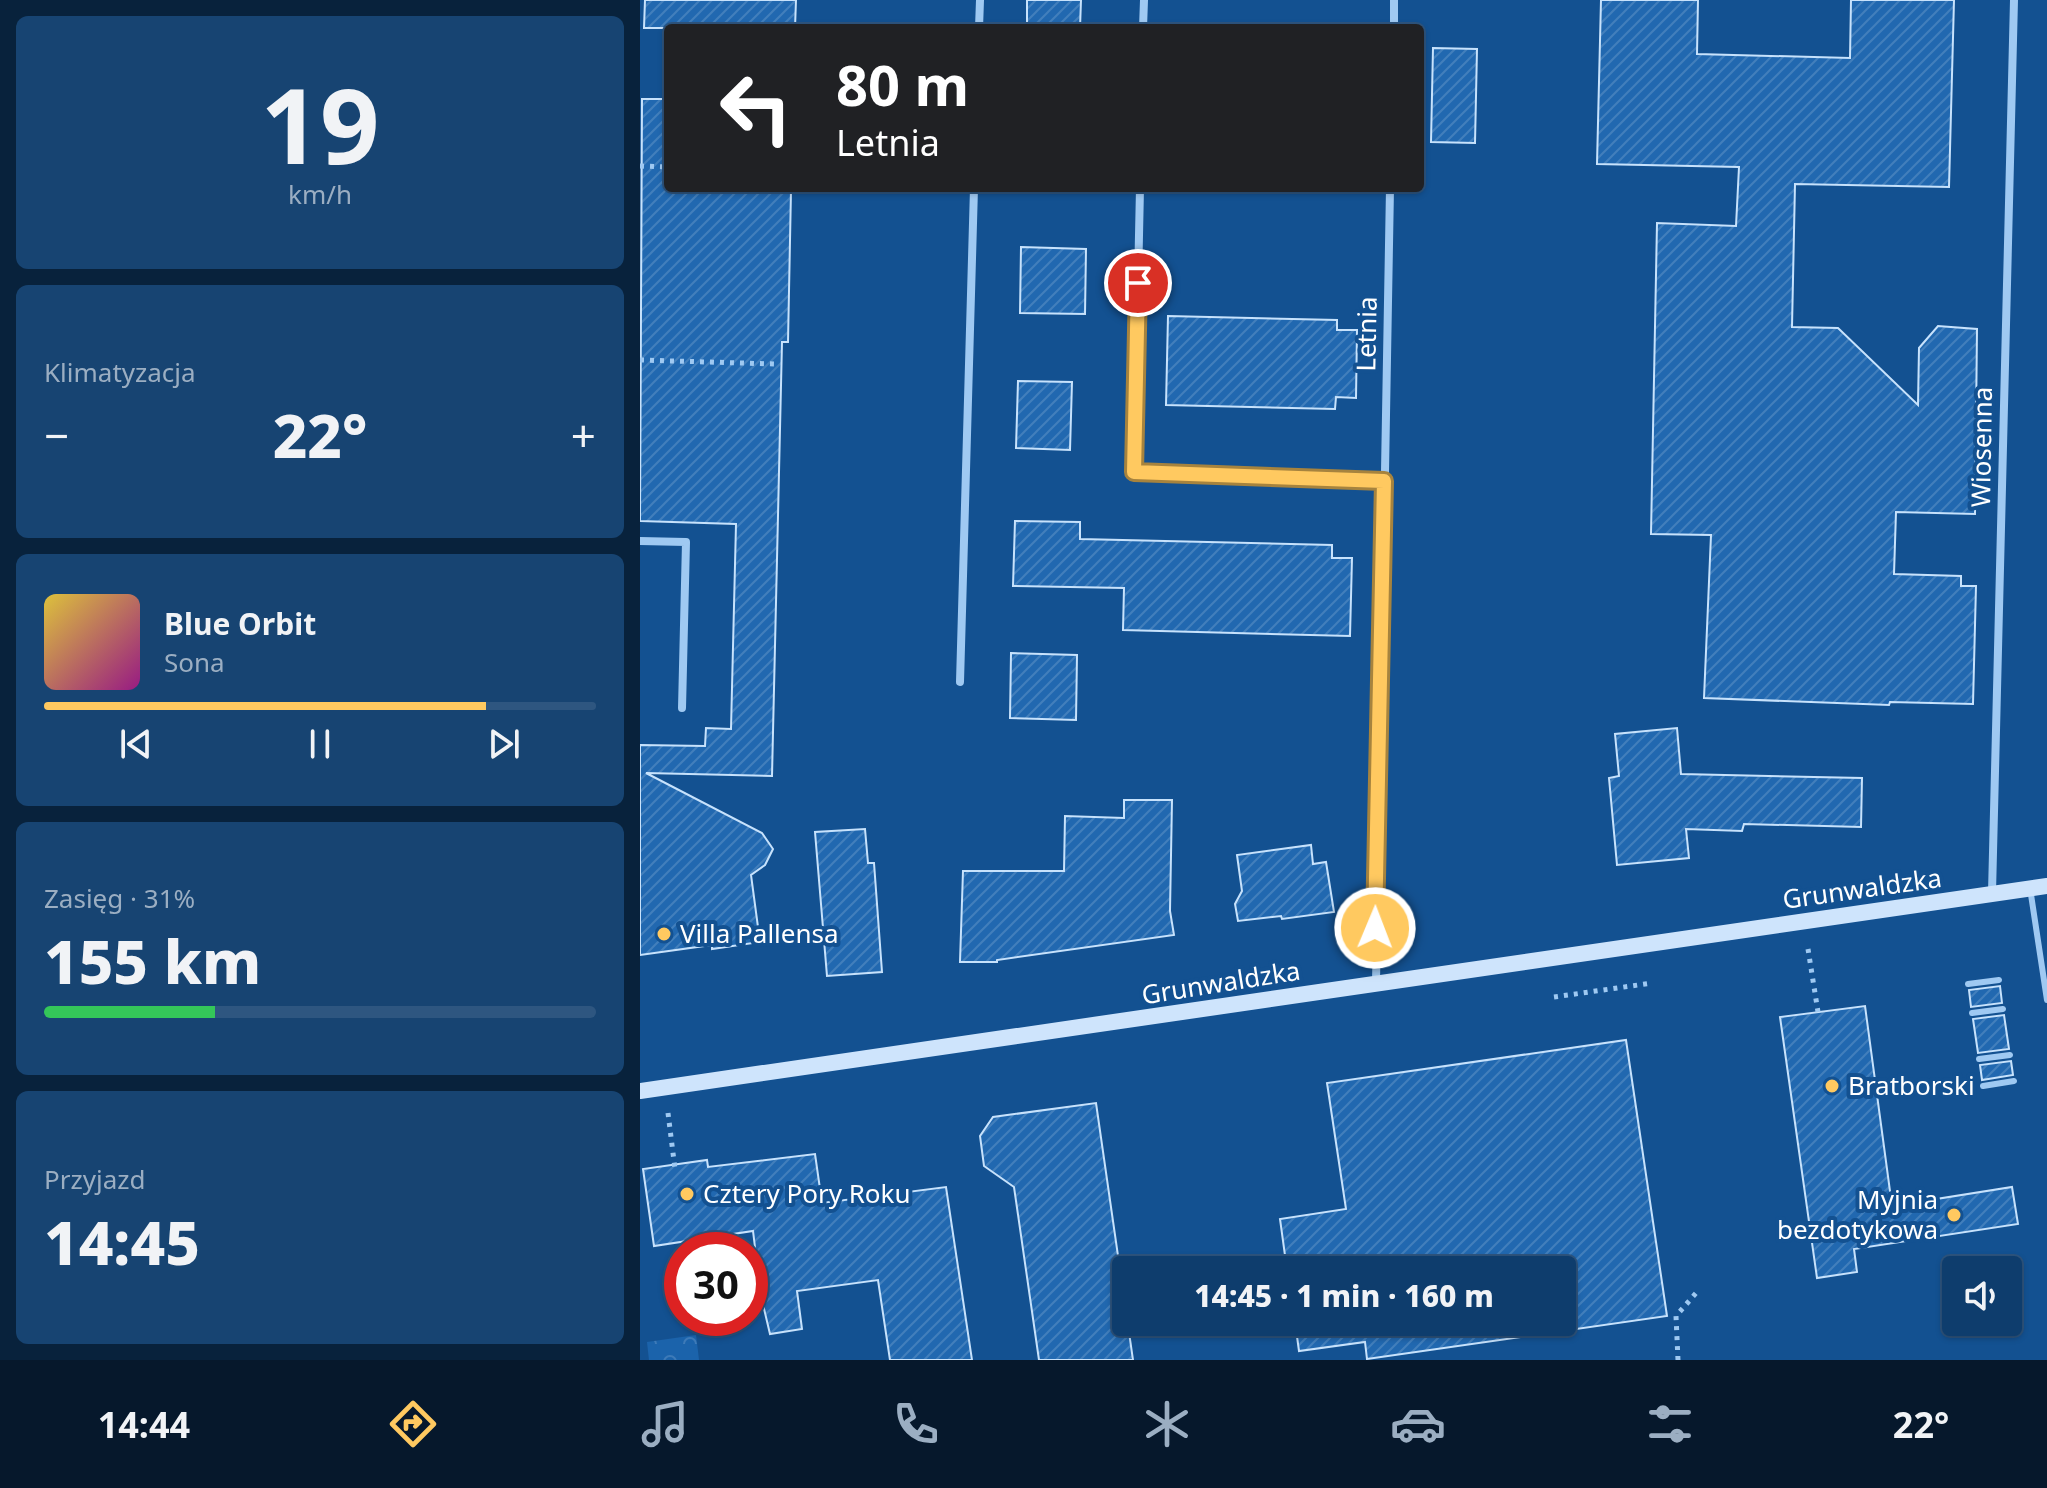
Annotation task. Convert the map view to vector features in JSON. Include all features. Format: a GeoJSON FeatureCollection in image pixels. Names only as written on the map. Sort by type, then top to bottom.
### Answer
{"type":"FeatureCollection","features":[{"type":"Feature","properties":{"kind":"street"},"geometry":{"type":"LineString","coordinates":[[979,24],[980,0]]}},
{"type":"Feature","properties":{"kind":"street"},"geometry":{"type":"LineString","coordinates":[[1143,24],[1144,0]]}},
{"type":"Feature","properties":{"kind":"street"},"geometry":{"type":"LineString","coordinates":[[1394,0],[1394,24]]}},
{"type":"Feature","properties":{"kind":"street","name":"Wiosenna"},"geometry":{"type":"LineString","coordinates":[[1992,894],[2014,0]]}},
{"type":"Feature","properties":{"kind":"street"},"geometry":{"type":"LineString","coordinates":[[960,682],[974,192]]}},
{"type":"Feature","properties":{"kind":"street"},"geometry":{"type":"LineString","coordinates":[[1140,192],[1134,472],[1384,481]]}},
{"type":"Feature","properties":{"kind":"street","name":"Letnia"},"geometry":{"type":"LineString","coordinates":[[1376,985],[1390,192]]}},
{"type":"Feature","properties":{"kind":"street"},"geometry":{"type":"LineString","coordinates":[[640,541],[686,542],[682,708]]}},
{"type":"Feature","properties":{"kind":"street","name":"Grunwaldzka"},"geometry":{"type":"LineString","coordinates":[[640,1091],[2038,887]]}},
{"type":"Feature","properties":{"kind":"lane"},"geometry":{"type":"LineString","coordinates":[[2038,887],[2038,941],[2047,1000]]}},
{"type":"Feature","properties":{"kind":"lane"},"geometry":{"type":"LineString","coordinates":[[2038,941],[2047,940]]}},
{"type":"Feature","properties":{"kind":"lane"},"geometry":{"type":"LineString","coordinates":[[1968,984],[1999,980]]}},
{"type":"Feature","properties":{"kind":"lane"},"geometry":{"type":"LineString","coordinates":[[1972,1013],[2003,1009]]}},
{"type":"Feature","properties":{"kind":"lane"},"geometry":{"type":"LineString","coordinates":[[1979,1059],[2010,1055]]}},
{"type":"Feature","properties":{"kind":"lane"},"geometry":{"type":"LineString","coordinates":[[1983,1086],[2014,1081]]}},
{"type":"Feature","properties":{"kind":"path"},"geometry":{"type":"LineString","coordinates":[[640,166],[664,167]]}},
{"type":"Feature","properties":{"kind":"path"},"geometry":{"type":"LineString","coordinates":[[640,360],[775,364]]}},
{"type":"Feature","properties":{"kind":"path"},"geometry":{"type":"LineString","coordinates":[[1808,949],[1818,1012]]}},
{"type":"Feature","properties":{"kind":"path"},"geometry":{"type":"LineString","coordinates":[[1554,997],[1652,983]]}},
{"type":"Feature","properties":{"kind":"path"},"geometry":{"type":"LineString","coordinates":[[668,1112],[675,1169]]}},
{"type":"Feature","properties":{"kind":"path"},"geometry":{"type":"LineString","coordinates":[[1678,1360],[1676,1316],[1697,1292]]}},
{"type":"Feature","properties":{"kind":"green space"},"geometry":{"type":"Polygon","coordinates":[[[696,1336],[699,1360],[649,1360],[647,1342],[696,1336]]]}},
{"type":"Feature","properties":{"kind":"building"},"geometry":{"type":"Polygon","coordinates":[[[645,0],[796,0],[795,24],[664,24],[664,28],[644,28],[645,0]]]}},
{"type":"Feature","properties":{"kind":"building"},"geometry":{"type":"Polygon","coordinates":[[[1027,0],[1081,0],[1080,24],[1027,24],[1027,0]]]}},
{"type":"Feature","properties":{"kind":"building"},"geometry":{"type":"Polygon","coordinates":[[[1601,0],[1698,0],[1697,54],[1850,58],[1851,0],[1954,0],[1949,187],[1795,184],[1792,327],[1838,328],[1918,405],[1919,348],[1938,326],[1977,329],[1975,514],[1896,512],[1894,574],[1961,576],[1961,586],[1976,586],[1973,704],[1890,702],[1889,705],[1704,698],[1711,535],[1651,534],[1657,223],[1736,226],[1739,167],[1597,164],[1601,0]]]}},
{"type":"Feature","properties":{"kind":"building"},"geometry":{"type":"Polygon","coordinates":[[[1433,48],[1477,49],[1475,143],[1431,142],[1433,48]]]}},
{"type":"Feature","properties":{"kind":"building"},"geometry":{"type":"Polygon","coordinates":[[[642,99],[664,99],[664,192],[791,192],[788,342],[782,342],[772,776],[646,773],[762,833],[773,849],[765,865],[751,875],[760,942],[640,955],[640,745],[705,746],[706,728],[731,729],[736,524],[640,521],[642,99]]]}},
{"type":"Feature","properties":{"kind":"building"},"geometry":{"type":"Polygon","coordinates":[[[1021,247],[1086,249],[1085,314],[1020,313],[1021,247]]]}},
{"type":"Feature","properties":{"kind":"building"},"geometry":{"type":"Polygon","coordinates":[[[1168,316],[1337,320],[1337,330],[1357,330],[1356,398],[1336,397],[1335,409],[1166,405],[1168,316]]]}},
{"type":"Feature","properties":{"kind":"building"},"geometry":{"type":"Polygon","coordinates":[[[1018,381],[1072,382],[1070,450],[1016,448],[1018,381]]]}},
{"type":"Feature","properties":{"kind":"building"},"geometry":{"type":"Polygon","coordinates":[[[1015,521],[1080,522],[1080,539],[1332,545],[1332,558],[1352,558],[1350,636],[1123,630],[1124,588],[1013,586],[1015,521]]]}},
{"type":"Feature","properties":{"kind":"building"},"geometry":{"type":"Polygon","coordinates":[[[1011,653],[1077,655],[1076,720],[1010,718],[1011,653]]]}},
{"type":"Feature","properties":{"kind":"building"},"geometry":{"type":"Polygon","coordinates":[[[1677,728],[1681,774],[1862,778],[1861,827],[1744,824],[1742,831],[1686,829],[1689,858],[1617,865],[1609,778],[1619,776],[1615,734],[1677,728]]]}},
{"type":"Feature","properties":{"kind":"building"},"geometry":{"type":"Polygon","coordinates":[[[1124,800],[1172,800],[1170,911],[1174,935],[997,962],[960,962],[963,871],[1064,871],[1065,816],[1124,818],[1124,800]]]}},
{"type":"Feature","properties":{"kind":"building"},"geometry":{"type":"Polygon","coordinates":[[[865,829],[868,863],[874,863],[882,972],[827,976],[815,832],[865,829]]]}},
{"type":"Feature","properties":{"kind":"building"},"geometry":{"type":"Polygon","coordinates":[[[1311,845],[1313,864],[1326,862],[1334,912],[1238,921],[1235,904],[1242,891],[1237,855],[1311,845]]]}},
{"type":"Feature","properties":{"kind":"building"},"geometry":{"type":"Polygon","coordinates":[[[2000,986],[2002,1003],[1971,1007],[1969,990],[2000,986]]]}},
{"type":"Feature","properties":{"kind":"building"},"geometry":{"type":"Polygon","coordinates":[[[1865,1006],[1892,1206],[2012,1187],[2018,1224],[1854,1249],[1857,1272],[1817,1278],[1780,1017],[1865,1006]]]}},
{"type":"Feature","properties":{"kind":"building"},"geometry":{"type":"Polygon","coordinates":[[[2004,1015],[2009,1049],[1978,1053],[1973,1019],[2004,1015]]]}},
{"type":"Feature","properties":{"kind":"building"},"geometry":{"type":"Polygon","coordinates":[[[1626,1040],[1667,1316],[1576,1329],[1576,1256],[1285,1256],[1280,1219],[1346,1209],[1327,1083],[1626,1040]]]}},
{"type":"Feature","properties":{"kind":"building"},"geometry":{"type":"Polygon","coordinates":[[[2011,1061],[2013,1075],[1982,1080],[1980,1065],[2011,1061]]]}},
{"type":"Feature","properties":{"kind":"building"},"geometry":{"type":"Polygon","coordinates":[[[1096,1103],[1118,1256],[1112,1256],[1112,1336],[1130,1336],[1133,1360],[1039,1360],[1014,1187],[984,1166],[980,1136],[993,1117],[1096,1103]]]}},
{"type":"Feature","properties":{"kind":"building"},"geometry":{"type":"Polygon","coordinates":[[[815,1154],[822,1203],[946,1187],[972,1360],[890,1360],[878,1280],[797,1291],[802,1329],[770,1334],[768,1232],[664,1232],[664,1244],[654,1246],[643,1169],[707,1160],[708,1167],[815,1154]]]}},
{"type":"Feature","properties":{"kind":"building"},"geometry":{"type":"Polygon","coordinates":[[[1297,1336],[1527,1336],[1367,1359],[1365,1342],[1299,1351],[1297,1336]]]}},
{"type":"Feature","properties":{"kind":"place","name":"Villa Pallensa"},"geometry":{"type":"Point","coordinates":[664,934]}},
{"type":"Feature","properties":{"kind":"place","name":"Bratborski"},"geometry":{"type":"Point","coordinates":[1832,1086]}},
{"type":"Feature","properties":{"kind":"place","name":"Cztery Pory Roku"},"geometry":{"type":"Point","coordinates":[687,1194]}},
{"type":"Feature","properties":{"kind":"place","name":"Myjnia bezdotykowa"},"geometry":{"type":"Point","coordinates":[1954,1215]}},
{"type":"Feature","properties":{"kind":"route"},"geometry":{"type":"LineString","coordinates":[[1138,283],[1134,472],[1384,481],[1375,928]]}}]}
